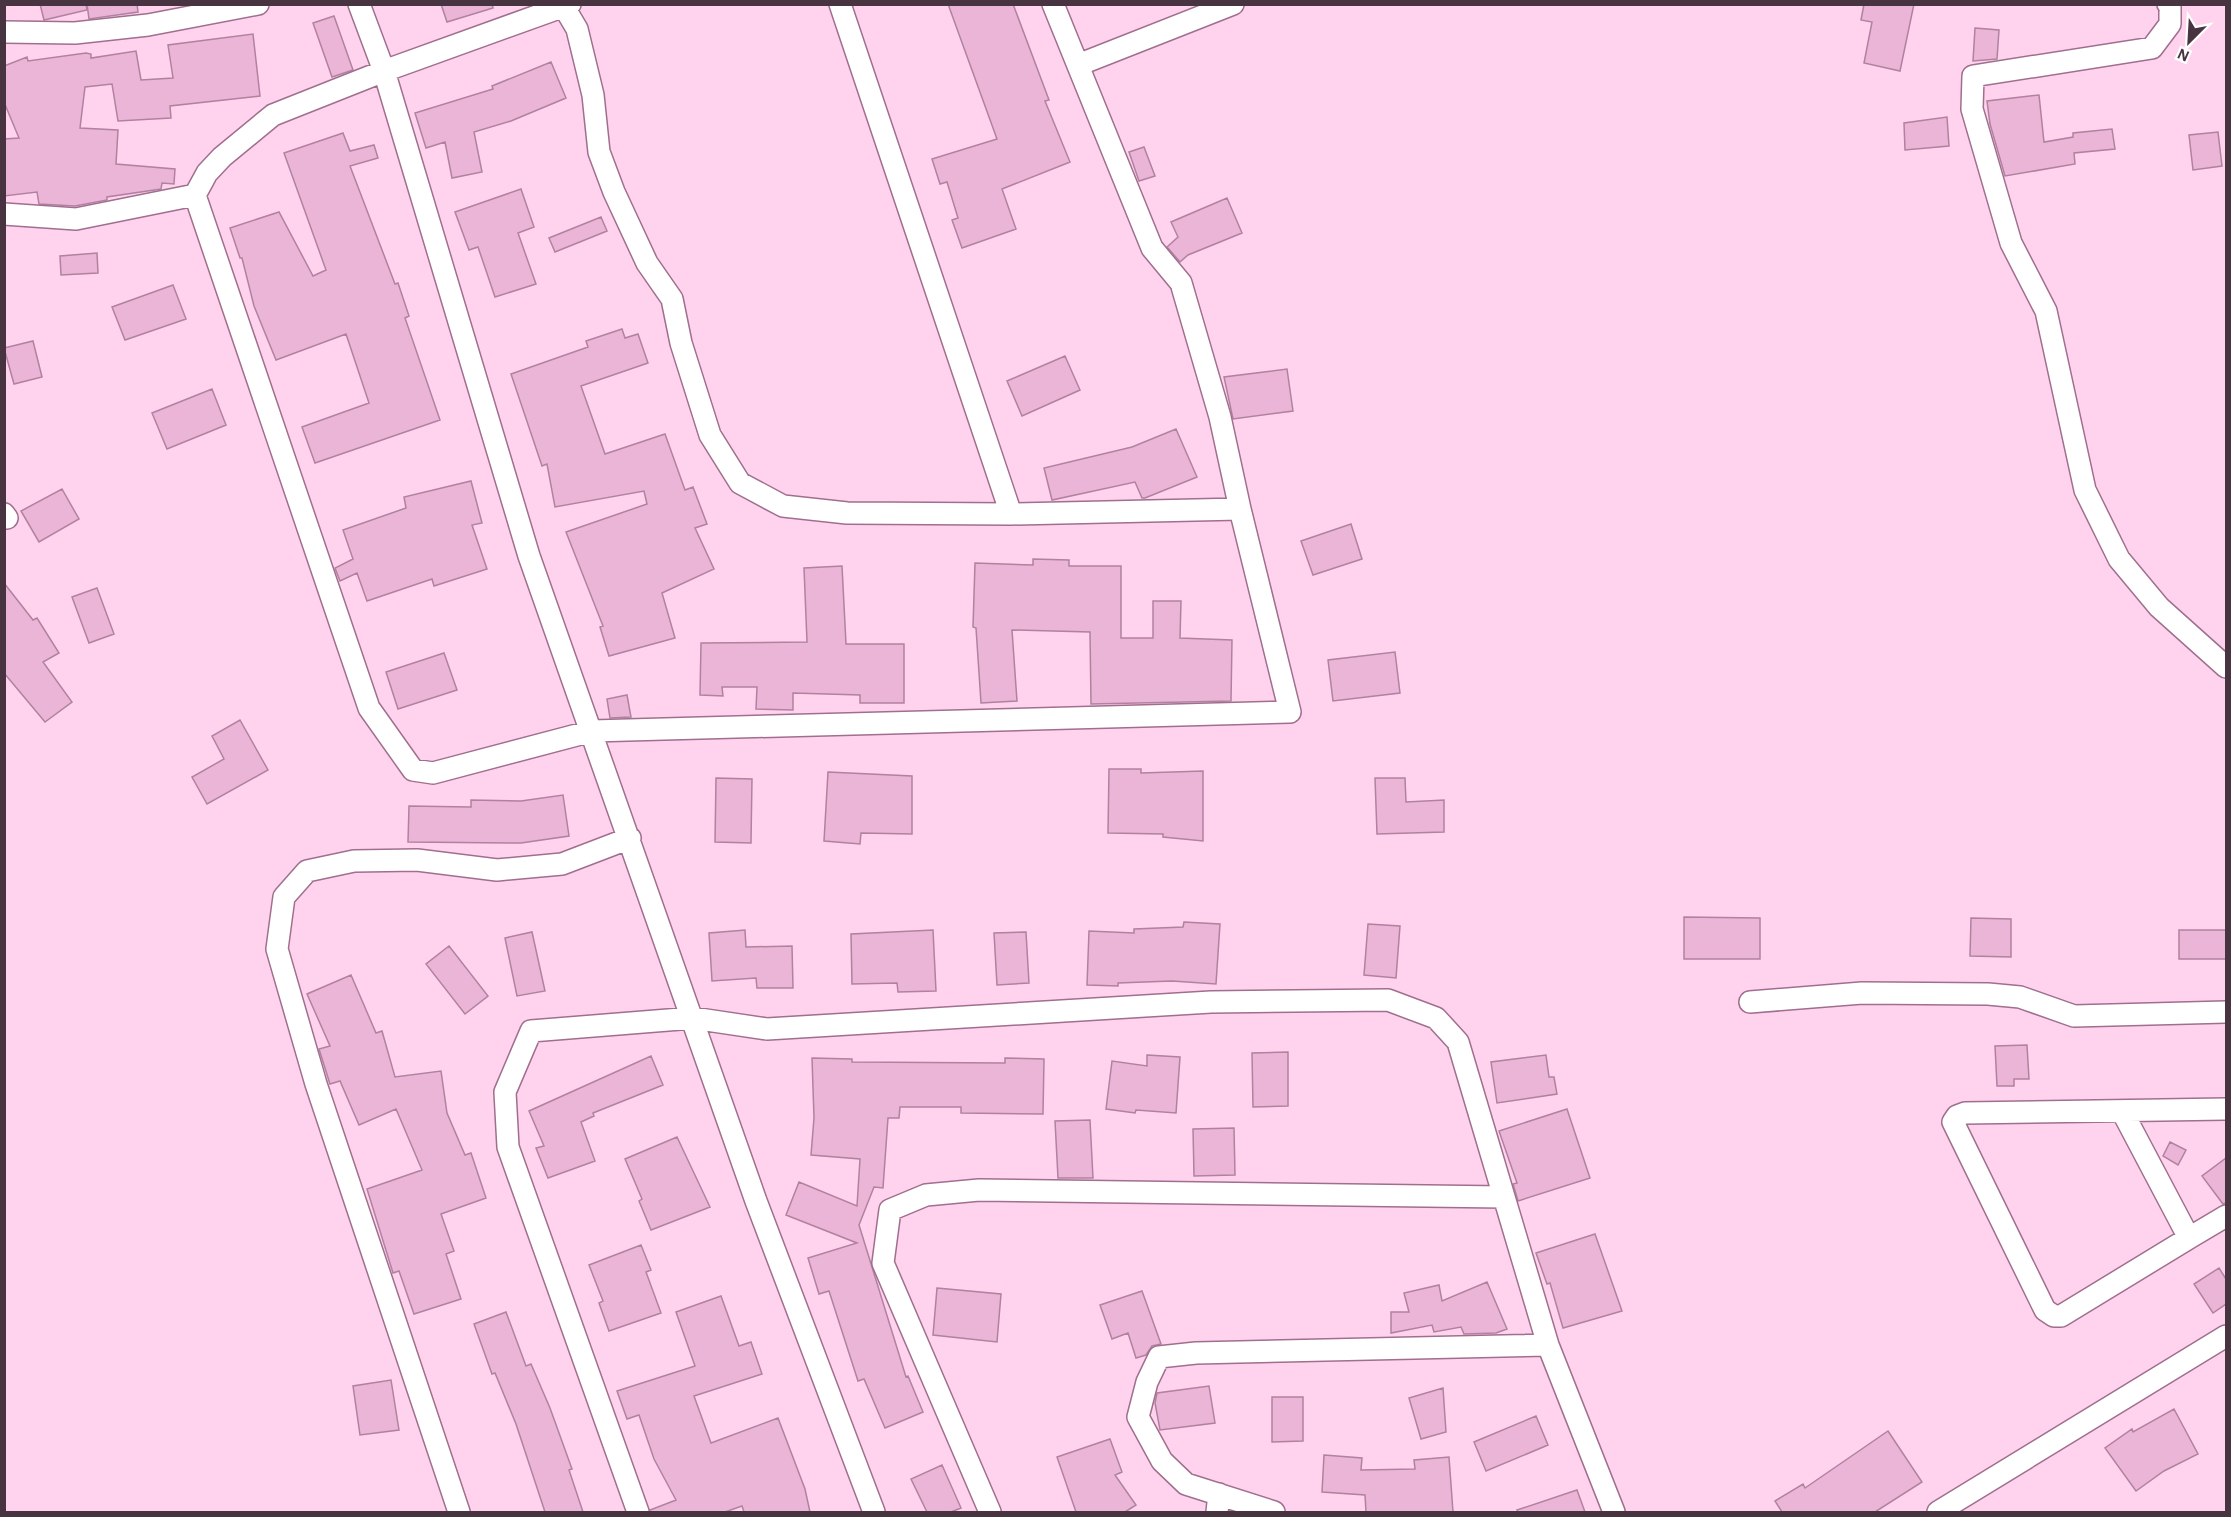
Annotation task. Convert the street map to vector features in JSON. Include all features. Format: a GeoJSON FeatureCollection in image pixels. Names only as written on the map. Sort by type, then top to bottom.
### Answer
{"type":"FeatureCollection","features":[{"type":"Feature","properties":{"kind":"street"},"geometry":{"type":"LineString","coordinates":[[4,32],[75,33],[148,25],[258,4]]}},
{"type":"Feature","properties":{"kind":"street"},"geometry":{"type":"LineString","coordinates":[[359,4],[384,70],[530,556],[756,1201],[874,1512]]}},
{"type":"Feature","properties":{"kind":"street"},"geometry":{"type":"LineString","coordinates":[[840,4],[1011,514]]}},
{"type":"Feature","properties":{"kind":"street"},"geometry":{"type":"LineString","coordinates":[[1053,4],[1152,248],[1181,283],[1220,417],[1290,712],[592,731],[433,773],[413,770],[369,708],[195,195],[207,173],[222,157],[273,115],[384,70],[567,6],[577,29],[593,95],[599,152],[614,192],[647,263],[672,299],[681,343],[710,435],[740,483],[783,506],[847,513],[1011,514],[1240,508]]}},
{"type":"Feature","properties":{"kind":"street"},"geometry":{"type":"LineString","coordinates":[[1078,65],[1233,4]]}},
{"type":"Feature","properties":{"kind":"street"},"geometry":{"type":"LineString","coordinates":[[2168,4],[2170,24],[2152,48],[1973,76],[1972,109],[2011,243],[2046,311],[2085,490],[2119,559],[2159,607],[2226,666]]}},
{"type":"Feature","properties":{"kind":"street"},"geometry":{"type":"LineString","coordinates":[[4,214],[75,219],[195,195]]}},
{"type":"Feature","properties":{"kind":"street"},"geometry":{"type":"LineString","coordinates":[[459,1512],[316,1084],[277,949],[284,897],[307,871],[354,861],[417,860],[497,870],[562,864],[630,838]]}},
{"type":"Feature","properties":{"kind":"street"},"geometry":{"type":"LineString","coordinates":[[1749,1002],[1862,993],[1988,994],[2020,998],[2074,1016],[2226,1012]]}},
{"type":"Feature","properties":{"kind":"street"},"geometry":{"type":"LineString","coordinates":[[638,1512],[508,1147],[504,1092],[531,1031],[693,1018],[767,1029],[1210,1002],[1388,1000],[1436,1018],[1458,1042],[1548,1345],[1614,1512]]}},
{"type":"Feature","properties":{"kind":"street"},"geometry":{"type":"LineString","coordinates":[[2226,1109],[1965,1113],[1957,1116],[1953,1122],[2046,1310],[2054,1316],[2061,1316],[2226,1216]]}},
{"type":"Feature","properties":{"kind":"street"},"geometry":{"type":"LineString","coordinates":[[2122,1111],[2189,1238]]}},
{"type":"Feature","properties":{"kind":"street"},"geometry":{"type":"LineString","coordinates":[[990,1512],[883,1263],[890,1210],[926,1195],[979,1190],[1504,1197]]}},
{"type":"Feature","properties":{"kind":"street"},"geometry":{"type":"LineString","coordinates":[[1938,1512],[2226,1336]]}},
{"type":"Feature","properties":{"kind":"street"},"geometry":{"type":"LineString","coordinates":[[1274,1512],[1218,1503],[1186,1484],[1162,1461],[1138,1417],[1147,1382],[1159,1357],[1196,1353],[1548,1345]]}},
{"type":"Feature","properties":{"kind":"building"},"geometry":{"type":"Polygon","coordinates":[[[40,4],[86,4],[87,10],[44,20],[40,4]]]}},
{"type":"Feature","properties":{"kind":"building"},"geometry":{"type":"Polygon","coordinates":[[[87,4],[137,4],[138,12],[89,19],[87,4]]]}},
{"type":"Feature","properties":{"kind":"building"},"geometry":{"type":"Polygon","coordinates":[[[441,4],[492,4],[493,8],[447,22],[441,4]]]}},
{"type":"Feature","properties":{"kind":"building"},"geometry":{"type":"Polygon","coordinates":[[[948,4],[1013,4],[1049,100],[1045,101],[1070,162],[1002,189],[1016,229],[962,248],[952,220],[958,218],[947,182],[940,184],[932,159],[997,139],[948,4]]]}},
{"type":"Feature","properties":{"kind":"building"},"geometry":{"type":"Polygon","coordinates":[[[1864,4],[1914,4],[1900,71],[1864,63],[1872,22],[1861,20],[1864,4]]]}},
{"type":"Feature","properties":{"kind":"building"},"geometry":{"type":"Polygon","coordinates":[[[334,16],[353,70],[332,77],[313,23],[334,16]]]}},
{"type":"Feature","properties":{"kind":"building"},"geometry":{"type":"Polygon","coordinates":[[[1975,28],[1999,30],[1997,59],[1973,61],[1975,28]]]}},
{"type":"Feature","properties":{"kind":"building"},"geometry":{"type":"Polygon","coordinates":[[[253,34],[260,96],[170,106],[171,118],[118,121],[112,84],[85,87],[80,128],[118,130],[116,164],[175,169],[174,184],[162,183],[161,189],[107,197],[107,200],[75,206],[39,204],[37,192],[4,196],[4,139],[19,138],[4,102],[4,66],[27,57],[28,61],[86,53],[91,54],[91,58],[136,51],[141,80],[173,78],[168,45],[253,34]]]}},
{"type":"Feature","properties":{"kind":"building"},"geometry":{"type":"Polygon","coordinates":[[[551,62],[566,98],[511,121],[474,132],[482,172],[452,178],[445,142],[426,148],[415,113],[493,89],[492,86],[551,62]]]}},
{"type":"Feature","properties":{"kind":"building"},"geometry":{"type":"Polygon","coordinates":[[[2039,95],[2044,142],[2073,137],[2073,133],[2112,129],[2115,149],[2074,153],[2075,164],[2005,176],[1990,124],[1987,101],[2039,95]]]}},
{"type":"Feature","properties":{"kind":"building"},"geometry":{"type":"Polygon","coordinates":[[[1947,117],[1949,146],[1905,150],[1904,123],[1947,117]]]}},
{"type":"Feature","properties":{"kind":"building"},"geometry":{"type":"Polygon","coordinates":[[[2218,132],[2222,166],[2193,170],[2189,135],[2218,132]]]}},
{"type":"Feature","properties":{"kind":"building"},"geometry":{"type":"Polygon","coordinates":[[[343,133],[350,151],[374,145],[378,158],[350,166],[395,284],[398,283],[409,316],[405,318],[440,420],[315,463],[302,427],[369,403],[346,334],[276,360],[254,306],[242,258],[240,258],[230,228],[279,212],[313,276],[326,270],[284,153],[343,133]]]}},
{"type":"Feature","properties":{"kind":"building"},"geometry":{"type":"Polygon","coordinates":[[[1144,147],[1155,176],[1139,181],[1129,152],[1144,147]]]}},
{"type":"Feature","properties":{"kind":"building"},"geometry":{"type":"Polygon","coordinates":[[[521,189],[534,227],[518,233],[536,284],[495,297],[478,247],[469,250],[455,212],[521,189]]]}},
{"type":"Feature","properties":{"kind":"building"},"geometry":{"type":"Polygon","coordinates":[[[1227,198],[1242,233],[1188,255],[1180,262],[1167,247],[1178,237],[1171,222],[1227,198]]]}},
{"type":"Feature","properties":{"kind":"building"},"geometry":{"type":"Polygon","coordinates":[[[601,217],[607,231],[555,252],[549,238],[601,217]]]}},
{"type":"Feature","properties":{"kind":"building"},"geometry":{"type":"Polygon","coordinates":[[[97,253],[98,273],[61,275],[60,256],[97,253]]]}},
{"type":"Feature","properties":{"kind":"building"},"geometry":{"type":"Polygon","coordinates":[[[173,285],[186,319],[125,340],[112,307],[173,285]]]}},
{"type":"Feature","properties":{"kind":"building"},"geometry":{"type":"Polygon","coordinates":[[[622,329],[625,338],[638,334],[648,363],[581,386],[605,454],[665,434],[685,490],[693,487],[707,524],[695,528],[714,569],[662,593],[675,638],[609,656],[600,627],[603,626],[566,532],[647,504],[644,491],[555,507],[547,464],[542,466],[511,374],[588,347],[586,341],[622,329]]]}},
{"type":"Feature","properties":{"kind":"building"},"geometry":{"type":"Polygon","coordinates":[[[33,341],[42,377],[14,384],[4,348],[33,341]]]}},
{"type":"Feature","properties":{"kind":"building"},"geometry":{"type":"Polygon","coordinates":[[[1065,356],[1080,390],[1022,416],[1007,381],[1065,356]]]}},
{"type":"Feature","properties":{"kind":"building"},"geometry":{"type":"Polygon","coordinates":[[[1287,369],[1293,411],[1233,419],[1224,377],[1287,369]]]}},
{"type":"Feature","properties":{"kind":"building"},"geometry":{"type":"Polygon","coordinates":[[[212,389],[226,425],[167,449],[152,413],[212,389]]]}},
{"type":"Feature","properties":{"kind":"building"},"geometry":{"type":"Polygon","coordinates":[[[1176,429],[1197,477],[1145,498],[1142,498],[1135,482],[1052,500],[1044,468],[1132,447],[1176,429]]]}},
{"type":"Feature","properties":{"kind":"building"},"geometry":{"type":"Polygon","coordinates":[[[471,481],[482,523],[472,525],[487,569],[434,586],[432,579],[367,601],[357,573],[340,581],[335,568],[353,559],[343,530],[406,508],[404,497],[471,481]]]}},
{"type":"Feature","properties":{"kind":"building"},"geometry":{"type":"Polygon","coordinates":[[[62,489],[79,519],[39,542],[21,511],[62,489]]]}},
{"type":"Feature","properties":{"kind":"building"},"geometry":{"type":"Polygon","coordinates":[[[1351,524],[1362,559],[1313,575],[1301,541],[1351,524]]]}},
{"type":"Feature","properties":{"kind":"building"},"geometry":{"type":"Polygon","coordinates":[[[1033,559],[1069,560],[1069,566],[1121,566],[1121,638],[1153,638],[1153,601],[1181,601],[1180,638],[1232,640],[1231,701],[1091,704],[1090,632],[1012,630],[1017,701],[981,703],[976,628],[973,627],[975,563],[1033,565],[1033,559]]]}},
{"type":"Feature","properties":{"kind":"building"},"geometry":{"type":"Polygon","coordinates":[[[842,566],[846,644],[904,644],[904,703],[860,703],[860,695],[793,693],[793,710],[756,709],[757,687],[722,687],[723,696],[700,695],[701,643],[807,642],[804,568],[842,566]]]}},
{"type":"Feature","properties":{"kind":"building"},"geometry":{"type":"Polygon","coordinates":[[[4,583],[33,620],[37,618],[59,653],[43,662],[72,702],[45,722],[4,673],[4,583]]]}},
{"type":"Feature","properties":{"kind":"building"},"geometry":{"type":"Polygon","coordinates":[[[97,588],[114,634],[89,643],[72,597],[97,588]]]}},
{"type":"Feature","properties":{"kind":"building"},"geometry":{"type":"Polygon","coordinates":[[[1395,652],[1400,693],[1333,701],[1328,660],[1395,652]]]}},
{"type":"Feature","properties":{"kind":"building"},"geometry":{"type":"Polygon","coordinates":[[[444,653],[457,690],[398,709],[386,672],[444,653]]]}},
{"type":"Feature","properties":{"kind":"building"},"geometry":{"type":"Polygon","coordinates":[[[627,695],[631,717],[610,718],[607,699],[627,695]]]}},
{"type":"Feature","properties":{"kind":"building"},"geometry":{"type":"Polygon","coordinates":[[[240,720],[268,770],[207,804],[192,777],[224,759],[212,736],[240,720]]]}},
{"type":"Feature","properties":{"kind":"building"},"geometry":{"type":"Polygon","coordinates":[[[1109,769],[1141,769],[1141,773],[1203,771],[1203,841],[1163,837],[1163,834],[1108,833],[1109,769]]]}},
{"type":"Feature","properties":{"kind":"building"},"geometry":{"type":"Polygon","coordinates":[[[828,772],[912,776],[912,834],[861,833],[860,844],[824,841],[828,772]]]}},
{"type":"Feature","properties":{"kind":"building"},"geometry":{"type":"Polygon","coordinates":[[[716,778],[752,779],[751,843],[715,842],[716,778]]]}},
{"type":"Feature","properties":{"kind":"building"},"geometry":{"type":"Polygon","coordinates":[[[1375,778],[1405,778],[1406,802],[1444,800],[1444,832],[1377,834],[1375,778]]]}},
{"type":"Feature","properties":{"kind":"building"},"geometry":{"type":"Polygon","coordinates":[[[563,795],[569,836],[521,843],[408,842],[409,806],[471,807],[471,800],[521,801],[563,795]]]}},
{"type":"Feature","properties":{"kind":"building"},"geometry":{"type":"Polygon","coordinates":[[[1684,917],[1760,918],[1760,959],[1684,959],[1684,917]]]}},
{"type":"Feature","properties":{"kind":"building"},"geometry":{"type":"Polygon","coordinates":[[[1971,918],[2011,919],[2011,957],[1970,956],[1971,918]]]}},
{"type":"Feature","properties":{"kind":"building"},"geometry":{"type":"Polygon","coordinates":[[[1184,922],[1220,924],[1216,984],[1172,981],[1118,983],[1118,986],[1087,985],[1089,931],[1134,933],[1134,929],[1183,927],[1184,922]]]}},
{"type":"Feature","properties":{"kind":"building"},"geometry":{"type":"Polygon","coordinates":[[[1368,924],[1400,926],[1396,978],[1364,975],[1368,924]]]}},
{"type":"Feature","properties":{"kind":"building"},"geometry":{"type":"Polygon","coordinates":[[[745,930],[746,947],[792,946],[793,988],[757,988],[756,978],[712,981],[709,933],[745,930]]]}},
{"type":"Feature","properties":{"kind":"building"},"geometry":{"type":"Polygon","coordinates":[[[933,930],[936,991],[898,992],[897,983],[852,984],[851,934],[933,930]]]}},
{"type":"Feature","properties":{"kind":"building"},"geometry":{"type":"Polygon","coordinates":[[[2179,930],[2226,930],[2226,959],[2179,959],[2179,930]]]}},
{"type":"Feature","properties":{"kind":"building"},"geometry":{"type":"Polygon","coordinates":[[[532,932],[545,991],[517,996],[505,938],[532,932]]]}},
{"type":"Feature","properties":{"kind":"building"},"geometry":{"type":"Polygon","coordinates":[[[1026,932],[1029,983],[997,985],[994,933],[1026,932]]]}},
{"type":"Feature","properties":{"kind":"building"},"geometry":{"type":"Polygon","coordinates":[[[449,946],[488,996],[465,1014],[426,964],[449,946]]]}},
{"type":"Feature","properties":{"kind":"building"},"geometry":{"type":"Polygon","coordinates":[[[351,975],[376,1033],[382,1031],[395,1077],[441,1071],[447,1113],[465,1155],[471,1153],[486,1198],[441,1214],[454,1251],[446,1254],[461,1299],[414,1314],[399,1271],[393,1273],[367,1189],[422,1170],[396,1109],[359,1125],[340,1081],[330,1084],[319,1049],[330,1046],[307,994],[351,975]]]}},
{"type":"Feature","properties":{"kind":"building"},"geometry":{"type":"Polygon","coordinates":[[[2027,1045],[2029,1079],[2014,1079],[2014,1086],[1997,1086],[1995,1046],[2027,1045]]]}},
{"type":"Feature","properties":{"kind":"building"},"geometry":{"type":"Polygon","coordinates":[[[1288,1052],[1288,1106],[1253,1107],[1252,1053],[1288,1052]]]}},
{"type":"Feature","properties":{"kind":"building"},"geometry":{"type":"Polygon","coordinates":[[[1147,1055],[1180,1057],[1176,1113],[1136,1110],[1135,1113],[1106,1109],[1112,1061],[1147,1066],[1147,1055]]]}},
{"type":"Feature","properties":{"kind":"building"},"geometry":{"type":"Polygon","coordinates":[[[1546,1055],[1549,1077],[1554,1077],[1557,1094],[1497,1103],[1491,1062],[1546,1055]]]}},
{"type":"Feature","properties":{"kind":"building"},"geometry":{"type":"Polygon","coordinates":[[[651,1056],[663,1085],[593,1113],[594,1116],[581,1122],[595,1161],[548,1178],[536,1148],[544,1146],[529,1111],[651,1056]]]}},
{"type":"Feature","properties":{"kind":"building"},"geometry":{"type":"Polygon","coordinates":[[[812,1058],[852,1059],[852,1062],[1005,1063],[1005,1058],[1044,1059],[1043,1114],[961,1113],[961,1107],[900,1107],[899,1118],[888,1118],[883,1188],[874,1187],[859,1225],[906,1377],[908,1376],[923,1412],[885,1428],[864,1379],[858,1381],[829,1291],[819,1294],[808,1258],[857,1243],[786,1215],[799,1182],[857,1206],[860,1159],[811,1155],[814,1118],[812,1058]]]}},
{"type":"Feature","properties":{"kind":"building"},"geometry":{"type":"Polygon","coordinates":[[[1567,1109],[1590,1178],[1518,1201],[1513,1184],[1517,1183],[1499,1131],[1567,1109]]]}},
{"type":"Feature","properties":{"kind":"building"},"geometry":{"type":"Polygon","coordinates":[[[1090,1120],[1093,1178],[1058,1178],[1055,1121],[1090,1120]]]}},
{"type":"Feature","properties":{"kind":"building"},"geometry":{"type":"Polygon","coordinates":[[[1234,1128],[1235,1175],[1194,1176],[1193,1129],[1234,1128]]]}},
{"type":"Feature","properties":{"kind":"building"},"geometry":{"type":"Polygon","coordinates":[[[677,1137],[710,1207],[651,1230],[639,1201],[642,1199],[625,1159],[677,1137]]]}},
{"type":"Feature","properties":{"kind":"building"},"geometry":{"type":"Polygon","coordinates":[[[2170,1142],[2186,1150],[2178,1165],[2163,1156],[2170,1142]]]}},
{"type":"Feature","properties":{"kind":"building"},"geometry":{"type":"Polygon","coordinates":[[[2226,1158],[2226,1203],[2223,1204],[2202,1176],[2226,1158]]]}},
{"type":"Feature","properties":{"kind":"building"},"geometry":{"type":"Polygon","coordinates":[[[1595,1234],[1622,1311],[1563,1328],[1550,1283],[1547,1284],[1536,1253],[1595,1234]]]}},
{"type":"Feature","properties":{"kind":"building"},"geometry":{"type":"Polygon","coordinates":[[[641,1245],[651,1270],[646,1272],[661,1313],[609,1331],[599,1303],[603,1301],[589,1265],[641,1245]]]}},
{"type":"Feature","properties":{"kind":"building"},"geometry":{"type":"Polygon","coordinates":[[[2219,1268],[2226,1279],[2226,1304],[2213,1313],[2194,1284],[2219,1268]]]}},
{"type":"Feature","properties":{"kind":"building"},"geometry":{"type":"Polygon","coordinates":[[[1487,1282],[1507,1329],[1496,1333],[1464,1334],[1461,1327],[1434,1332],[1432,1325],[1391,1333],[1391,1312],[1409,1312],[1404,1293],[1439,1285],[1442,1301],[1487,1282]]]}},
{"type":"Feature","properties":{"kind":"building"},"geometry":{"type":"Polygon","coordinates":[[[937,1288],[1001,1294],[997,1342],[933,1335],[937,1288]]]}},
{"type":"Feature","properties":{"kind":"building"},"geometry":{"type":"Polygon","coordinates":[[[1142,1291],[1161,1344],[1152,1346],[1146,1355],[1136,1358],[1128,1333],[1112,1339],[1100,1305],[1142,1291]]]}},
{"type":"Feature","properties":{"kind":"building"},"geometry":{"type":"Polygon","coordinates":[[[721,1296],[739,1346],[751,1342],[762,1374],[694,1396],[711,1443],[778,1418],[805,1489],[810,1512],[744,1512],[742,1506],[725,1512],[650,1512],[650,1510],[676,1500],[654,1459],[639,1415],[627,1419],[617,1391],[695,1366],[676,1312],[721,1296]]]}},
{"type":"Feature","properties":{"kind":"building"},"geometry":{"type":"Polygon","coordinates":[[[506,1312],[526,1366],[531,1364],[550,1408],[572,1469],[569,1470],[583,1512],[545,1512],[516,1424],[495,1373],[492,1374],[474,1324],[506,1312]]]}},
{"type":"Feature","properties":{"kind":"building"},"geometry":{"type":"Polygon","coordinates":[[[391,1380],[399,1430],[360,1435],[353,1386],[391,1380]]]}},
{"type":"Feature","properties":{"kind":"building"},"geometry":{"type":"Polygon","coordinates":[[[1209,1386],[1215,1423],[1160,1430],[1155,1403],[1157,1393],[1209,1386]]]}},
{"type":"Feature","properties":{"kind":"building"},"geometry":{"type":"Polygon","coordinates":[[[1443,1388],[1446,1432],[1421,1439],[1409,1398],[1443,1388]]]}},
{"type":"Feature","properties":{"kind":"building"},"geometry":{"type":"Polygon","coordinates":[[[1272,1397],[1303,1397],[1303,1441],[1272,1442],[1272,1397]]]}},
{"type":"Feature","properties":{"kind":"building"},"geometry":{"type":"Polygon","coordinates":[[[2174,1409],[2198,1454],[2164,1471],[2136,1491],[2105,1448],[2132,1429],[2133,1432],[2174,1409]]]}},
{"type":"Feature","properties":{"kind":"building"},"geometry":{"type":"Polygon","coordinates":[[[1536,1416],[1548,1445],[1486,1471],[1474,1442],[1536,1416]]]}},
{"type":"Feature","properties":{"kind":"building"},"geometry":{"type":"Polygon","coordinates":[[[1888,1431],[1922,1482],[1875,1512],[1782,1512],[1775,1501],[1803,1484],[1805,1488],[1888,1431]]]}},
{"type":"Feature","properties":{"kind":"building"},"geometry":{"type":"Polygon","coordinates":[[[1110,1439],[1122,1472],[1115,1475],[1136,1505],[1125,1512],[1076,1512],[1057,1457],[1110,1439]]]}},
{"type":"Feature","properties":{"kind":"building"},"geometry":{"type":"Polygon","coordinates":[[[1324,1455],[1362,1458],[1361,1470],[1415,1469],[1414,1460],[1449,1457],[1453,1512],[1366,1512],[1365,1495],[1322,1492],[1324,1455]]]}},
{"type":"Feature","properties":{"kind":"building"},"geometry":{"type":"Polygon","coordinates":[[[942,1465],[961,1508],[951,1512],[927,1512],[911,1479],[942,1465]]]}},
{"type":"Feature","properties":{"kind":"building"},"geometry":{"type":"Polygon","coordinates":[[[1577,1490],[1585,1512],[1518,1512],[1517,1510],[1577,1490]]]}}]}
